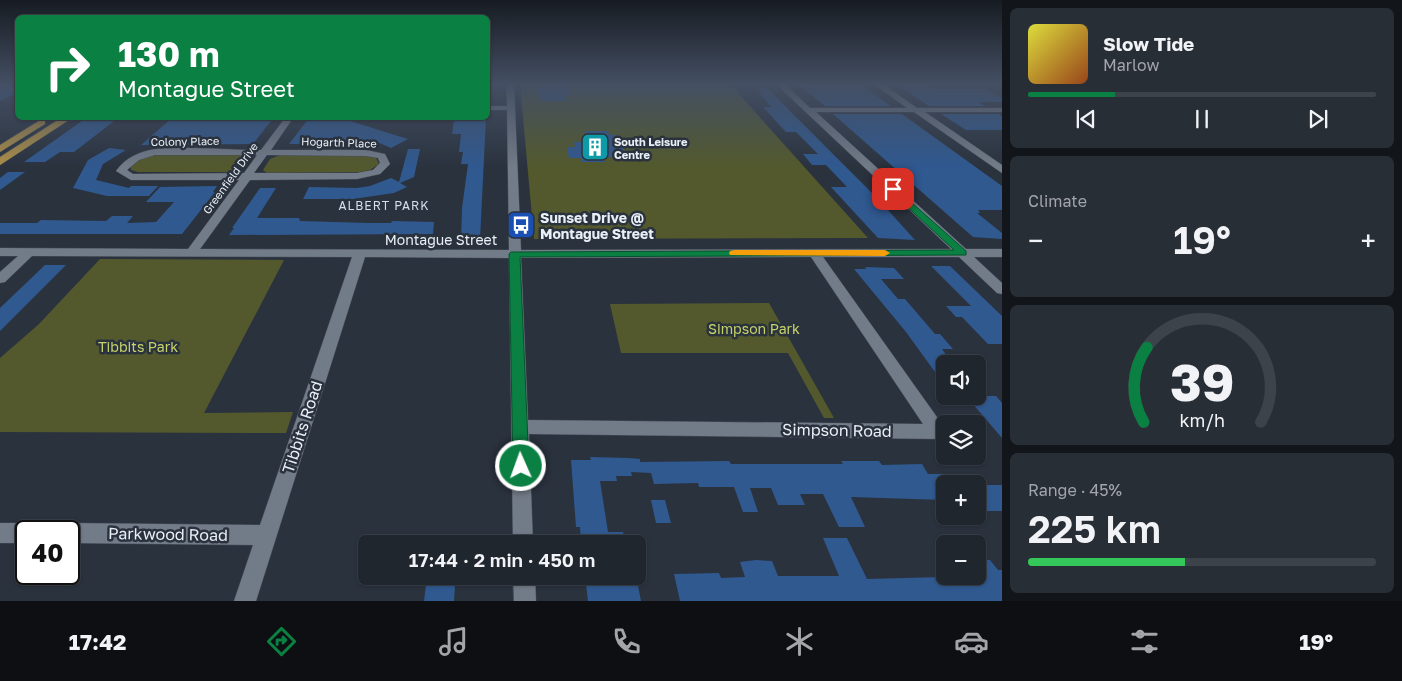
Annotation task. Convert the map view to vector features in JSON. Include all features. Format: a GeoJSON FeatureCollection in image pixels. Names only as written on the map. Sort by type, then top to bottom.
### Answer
{"type":"FeatureCollection","features":[{"type":"Feature","properties":{"kind":"main road"},"geometry":{"type":"LineString","coordinates":[[0,149],[46,120]]}},
{"type":"Feature","properties":{"kind":"main road"},"geometry":{"type":"LineString","coordinates":[[0,162],[64,120]]}},
{"type":"Feature","properties":{"kind":"street"},"geometry":{"type":"LineString","coordinates":[[510,112],[523,535]]}},
{"type":"Feature","properties":{"kind":"street"},"geometry":{"type":"LineString","coordinates":[[810,112],[1002,290]]}},
{"type":"Feature","properties":{"kind":"street"},"geometry":{"type":"LineString","coordinates":[[920,112],[1001,169]]}},
{"type":"Feature","properties":{"kind":"street","name":"Greenfield Drive"},"geometry":{"type":"LineString","coordinates":[[191,252],[288,120]]}},
{"type":"Feature","properties":{"kind":"street","name":"Colony Place"},"geometry":{"type":"LineString","coordinates":[[246,176],[131,177],[121,170],[125,164],[136,157],[155,152],[263,153]]}},
{"type":"Feature","properties":{"kind":"street","name":"Hogarth Place"},"geometry":{"type":"LineString","coordinates":[[246,176],[357,176],[376,172],[386,164],[382,156],[366,153],[263,153]]}},
{"type":"Feature","properties":{"kind":"street","name":"Montague Street"},"geometry":{"type":"LineString","coordinates":[[0,252],[1002,253]]}},
{"type":"Feature","properties":{"kind":"street"},"geometry":{"type":"LineString","coordinates":[[0,279],[29,252]]}},
{"type":"Feature","properties":{"kind":"street","name":"Tibbits Road"},"geometry":{"type":"LineString","coordinates":[[245,601],[360,253]]}},
{"type":"Feature","properties":{"kind":"street","name":"Simpson Road"},"geometry":{"type":"LineString","coordinates":[[520,427],[938,432],[814,253]]}},
{"type":"Feature","properties":{"kind":"street"},"geometry":{"type":"LineString","coordinates":[[0,532],[15,533]]}},
{"type":"Feature","properties":{"kind":"street","name":"Parkwood Road"},"geometry":{"type":"LineString","coordinates":[[80,533],[266,535]]}},
{"type":"Feature","properties":{"kind":"street"},"geometry":{"type":"LineString","coordinates":[[524,585],[525,601]]}},
{"type":"Feature","properties":{"kind":"green space"},"geometry":{"type":"Polygon","coordinates":[[[523,112],[755,112],[868,238],[534,239],[523,112]]]}},
{"type":"Feature","properties":{"kind":"green space"},"geometry":{"type":"Polygon","coordinates":[[[157,155],[245,155],[248,158],[241,168],[233,172],[138,172],[131,170],[131,164],[143,158],[157,155]]]}},
{"type":"Feature","properties":{"kind":"green space"},"geometry":{"type":"Polygon","coordinates":[[[280,155],[365,155],[376,158],[379,164],[370,170],[361,172],[267,173],[263,170],[270,159],[280,155]]]}},
{"type":"Feature","properties":{"kind":"green space","name":"Tibbits Park"},"geometry":{"type":"Polygon","coordinates":[[[100,259],[284,260],[204,413],[293,412],[286,433],[0,432],[0,358],[39,324],[100,259]]]}},
{"type":"Feature","properties":{"kind":"green space","name":"Simpson Park"},"geometry":{"type":"Polygon","coordinates":[[[769,303],[834,418],[824,418],[788,353],[621,353],[610,304],[769,303]]]}},
{"type":"Feature","properties":{"kind":"building"},"geometry":{"type":"Polygon","coordinates":[[[768,112],[791,112],[878,199],[915,240],[878,238],[831,187],[847,187],[826,165],[812,165],[803,154],[818,154],[796,132],[786,132],[768,112]]]}},
{"type":"Feature","properties":{"kind":"building"},"geometry":{"type":"Polygon","coordinates":[[[833,114],[902,114],[1002,186],[1002,210],[978,210],[980,213],[977,213],[1002,233],[1002,239],[973,237],[833,114]]]}},
{"type":"Feature","properties":{"kind":"building"},"geometry":{"type":"Polygon","coordinates":[[[941,114],[999,114],[1002,116],[1002,130],[966,130],[941,114]]]}},
{"type":"Feature","properties":{"kind":"building"},"geometry":{"type":"Polygon","coordinates":[[[83,120],[115,120],[74,152],[60,152],[45,162],[24,162],[83,120]]]}},
{"type":"Feature","properties":{"kind":"building"},"geometry":{"type":"Polygon","coordinates":[[[170,120],[271,121],[253,144],[141,145],[170,120]]]}},
{"type":"Feature","properties":{"kind":"building"},"geometry":{"type":"Polygon","coordinates":[[[307,120],[347,120],[408,139],[391,148],[370,139],[368,144],[289,144],[307,120]]]}},
{"type":"Feature","properties":{"kind":"building"},"geometry":{"type":"Polygon","coordinates":[[[486,120],[480,239],[461,239],[462,208],[468,164],[461,164],[463,152],[459,152],[461,134],[452,134],[454,121],[486,120]]]}},
{"type":"Feature","properties":{"kind":"building","name":"South Leisure Centre"},"geometry":{"type":"Polygon","coordinates":[[[585,131],[608,131],[609,135],[618,135],[625,152],[617,152],[619,157],[603,157],[605,162],[582,162],[581,158],[569,158],[567,147],[575,147],[574,142],[588,142],[585,131]]]}},
{"type":"Feature","properties":{"kind":"building"},"geometry":{"type":"Polygon","coordinates":[[[109,148],[126,150],[103,164],[96,180],[129,188],[131,186],[158,186],[149,196],[107,196],[73,188],[88,160],[109,148]]]}},
{"type":"Feature","properties":{"kind":"building"},"geometry":{"type":"Polygon","coordinates":[[[408,149],[420,149],[414,177],[400,183],[407,187],[394,193],[353,199],[303,199],[309,187],[357,188],[370,186],[391,178],[399,182],[408,149]]]}},
{"type":"Feature","properties":{"kind":"building"},"geometry":{"type":"Polygon","coordinates":[[[8,172],[25,172],[0,190],[0,178],[8,172]]]}},
{"type":"Feature","properties":{"kind":"building"},"geometry":{"type":"Polygon","coordinates":[[[217,186],[213,192],[215,192],[182,234],[0,234],[0,223],[37,223],[41,220],[106,221],[112,216],[133,216],[127,223],[156,222],[174,202],[146,202],[160,187],[217,186]]]}},
{"type":"Feature","properties":{"kind":"building"},"geometry":{"type":"Polygon","coordinates":[[[260,188],[276,188],[257,218],[299,218],[300,221],[369,223],[391,223],[392,221],[434,222],[433,234],[229,235],[260,188]]]}},
{"type":"Feature","properties":{"kind":"building"},"geometry":{"type":"Polygon","coordinates":[[[45,265],[66,265],[0,331],[0,308],[45,265]]]}},
{"type":"Feature","properties":{"kind":"building"},"geometry":{"type":"Polygon","coordinates":[[[931,266],[950,266],[1002,316],[1002,344],[988,344],[962,317],[956,317],[946,306],[971,306],[931,266]]]}},
{"type":"Feature","properties":{"kind":"building"},"geometry":{"type":"Polygon","coordinates":[[[865,267],[894,268],[904,279],[881,279],[898,299],[905,299],[935,334],[940,334],[953,349],[942,349],[946,355],[936,355],[936,372],[854,269],[866,269],[865,267]]]}},
{"type":"Feature","properties":{"kind":"building"},"geometry":{"type":"Polygon","coordinates":[[[986,396],[996,396],[1002,403],[1002,438],[986,419],[986,415],[982,415],[974,405],[986,405],[986,396]]]}},
{"type":"Feature","properties":{"kind":"building"},"geometry":{"type":"Polygon","coordinates":[[[590,457],[640,459],[640,462],[729,461],[731,464],[843,464],[841,461],[879,461],[882,465],[922,464],[928,474],[976,475],[936,475],[936,484],[934,484],[936,487],[936,500],[851,497],[865,527],[839,527],[823,494],[800,494],[805,505],[778,505],[771,488],[750,488],[758,512],[743,512],[734,487],[699,487],[698,483],[654,484],[651,473],[631,472],[632,476],[616,476],[617,481],[600,481],[608,532],[623,532],[624,535],[580,535],[580,527],[576,527],[571,460],[591,460],[590,457]]]}},
{"type":"Feature","properties":{"kind":"building"},"geometry":{"type":"Polygon","coordinates":[[[986,485],[1002,485],[1002,511],[986,511],[986,485]]]}},
{"type":"Feature","properties":{"kind":"building"},"geometry":{"type":"Polygon","coordinates":[[[651,500],[665,500],[671,523],[656,523],[651,500]]]}},
{"type":"Feature","properties":{"kind":"building"},"geometry":{"type":"Polygon","coordinates":[[[823,538],[847,538],[867,579],[936,577],[936,585],[986,585],[986,560],[990,560],[998,570],[1002,570],[1002,601],[680,601],[674,574],[719,573],[721,578],[745,577],[740,562],[756,560],[772,561],[778,576],[839,576],[823,538]]]}},
{"type":"Feature","properties":{"kind":"building"},"geometry":{"type":"Polygon","coordinates":[[[426,585],[455,585],[454,601],[424,601],[426,585]]]}},
{"type":"Feature","properties":{"kind":"building"},"geometry":{"type":"Polygon","coordinates":[[[586,585],[638,586],[641,601],[588,601],[586,585]]]}},
{"type":"Feature","properties":{"kind":"slow traffic"},"geometry":{"type":"LineString","coordinates":[[734,253],[885,253]]}},
{"type":"Feature","properties":{"kind":"place","name":"South Leisure Centre"},"geometry":{"type":"Point","coordinates":[595,147]}},
{"type":"Feature","properties":{"kind":"place","name":"Sunset Drive @ Montague Street"},"geometry":{"type":"Point","coordinates":[521,225]}},
{"type":"Feature","properties":{"kind":"district","name":"ALBERT PARK"},"geometry":{"type":"Point","coordinates":[384,205]}},
{"type":"Feature","properties":{"kind":"route"},"geometry":{"type":"LineString","coordinates":[[521,466],[515,254],[963,253],[893,189]]}}]}
